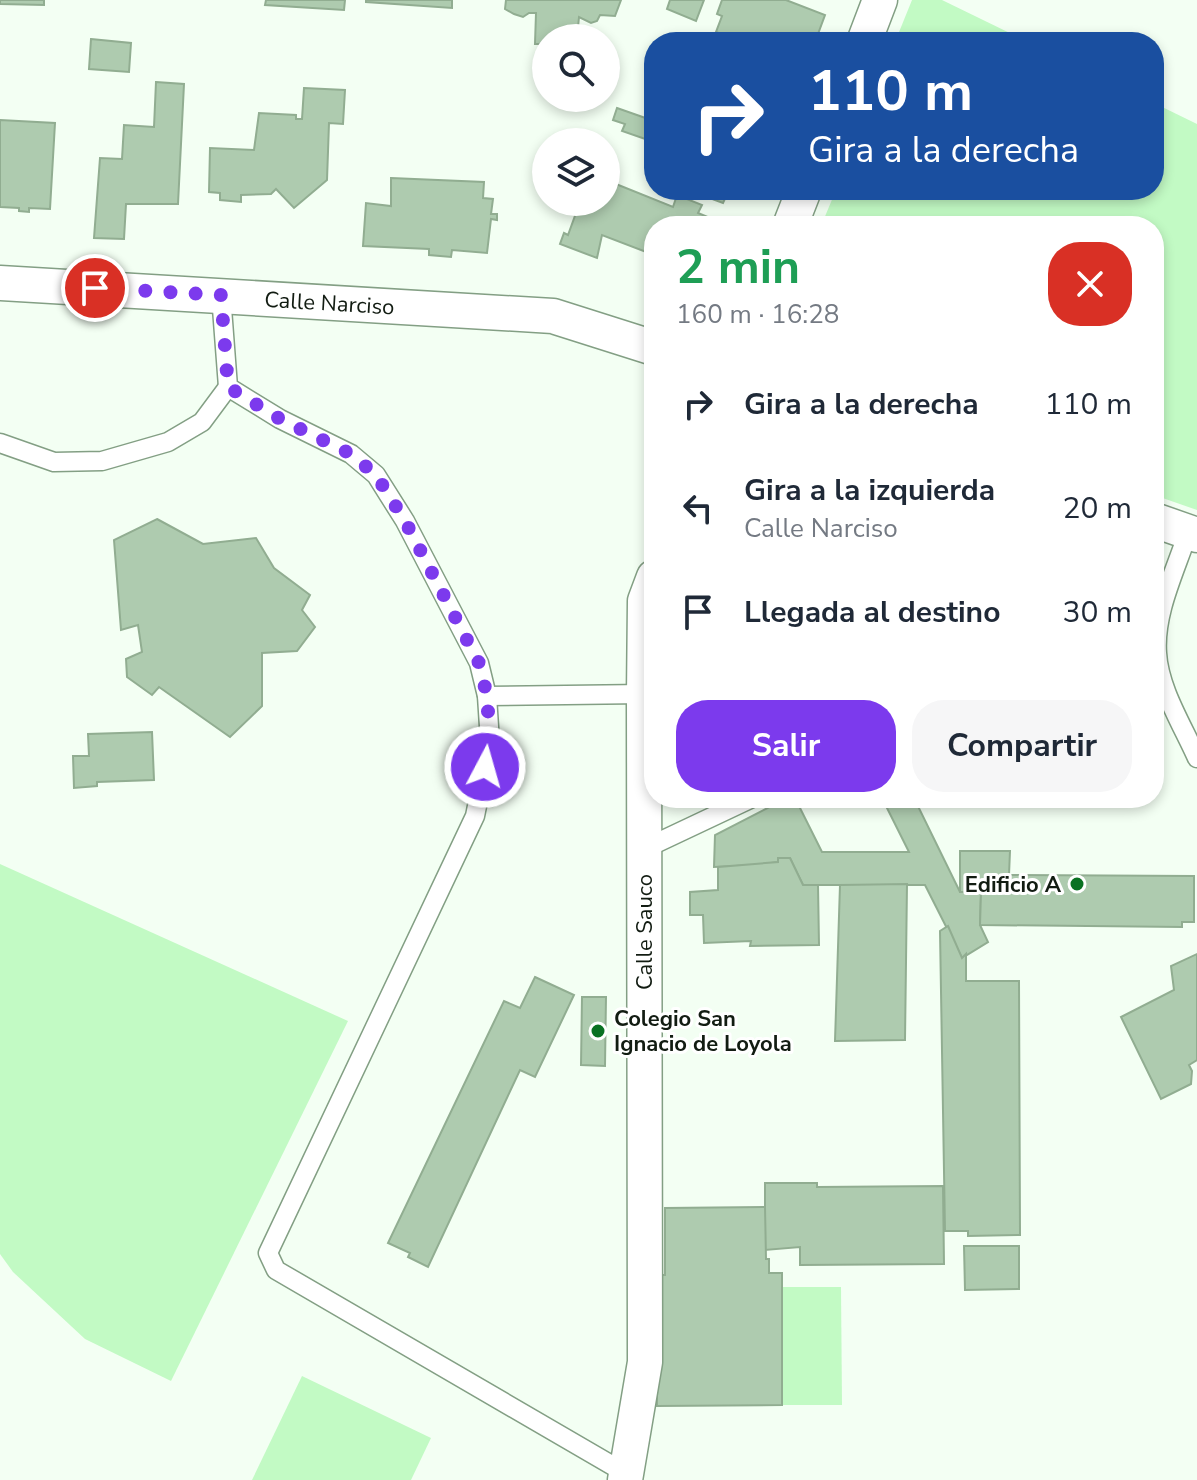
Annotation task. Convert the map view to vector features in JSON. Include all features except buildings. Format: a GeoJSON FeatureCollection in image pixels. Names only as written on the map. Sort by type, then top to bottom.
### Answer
{"type":"FeatureCollection","features":[{"type":"Feature","properties":{"kind":"street"},"geometry":{"type":"LineString","coordinates":[[868,32],[880,0]]}},
{"type":"Feature","properties":{"kind":"street","name":"Calle Narciso"},"geometry":{"type":"LineString","coordinates":[[0,283],[553,316],[644,345]]}},
{"type":"Feature","properties":{"kind":"street"},"geometry":{"type":"LineString","coordinates":[[1164,524],[1192,534]]}},
{"type":"Feature","properties":{"kind":"street","name":"Calle Sauco"},"geometry":{"type":"LineString","coordinates":[[626,1477],[645,1362],[645,808]]}},
{"type":"Feature","properties":{"kind":"lane"},"geometry":{"type":"LineString","coordinates":[[0,443],[54,462],[102,461],[168,442],[202,422],[228,387],[221,295]]}},
{"type":"Feature","properties":{"kind":"lane"},"geometry":{"type":"LineString","coordinates":[[228,387],[280,419],[351,454],[376,475],[405,521],[479,663],[487,696],[490,742],[475,816],[268,1253],[276,1270],[626,1477]]}},
{"type":"Feature","properties":{"kind":"lane"},"geometry":{"type":"LineString","coordinates":[[1164,605],[1192,534]]}},
{"type":"Feature","properties":{"kind":"lane"},"geometry":{"type":"LineString","coordinates":[[1164,681],[1197,758]]}},
{"type":"Feature","properties":{"kind":"lane"},"geometry":{"type":"LineString","coordinates":[[487,696],[644,701]]}},
{"type":"Feature","properties":{"kind":"lane"},"geometry":{"type":"LineString","coordinates":[[644,849],[731,808]]}},
{"type":"Feature","properties":{"kind":"green space"},"geometry":{"type":"Polygon","coordinates":[[[912,0],[942,0],[1008,32],[899,32],[912,0]]]}},
{"type":"Feature","properties":{"kind":"green space"},"geometry":{"type":"Polygon","coordinates":[[[1164,108],[1197,124],[1197,510],[1164,498],[1164,216],[825,216],[832,200],[1164,200],[1164,108]]]}},
{"type":"Feature","properties":{"kind":"green space"},"geometry":{"type":"Polygon","coordinates":[[[0,864],[348,1021],[171,1381],[85,1339],[13,1272],[0,1254],[0,864]]]}},
{"type":"Feature","properties":{"kind":"green space"},"geometry":{"type":"Polygon","coordinates":[[[782,1287],[841,1287],[842,1405],[782,1405],[782,1287]]]}},
{"type":"Feature","properties":{"kind":"green space"},"geometry":{"type":"Polygon","coordinates":[[[302,1376],[431,1438],[411,1480],[252,1480],[302,1376]]]}},
{"type":"Feature","properties":{"kind":"place","name":"Edificio A"},"geometry":{"type":"Point","coordinates":[1077,884]}},
{"type":"Feature","properties":{"kind":"place","name":"Colegio San Ignacio de Loyola"},"geometry":{"type":"Point","coordinates":[598,1031]}},
{"type":"Feature","properties":{"kind":"route"},"geometry":{"type":"LineString","coordinates":[[95,288],[221,295],[228,387],[280,419],[351,454],[376,475],[405,521],[479,663],[487,696],[490,742],[485,767]]}}]}
